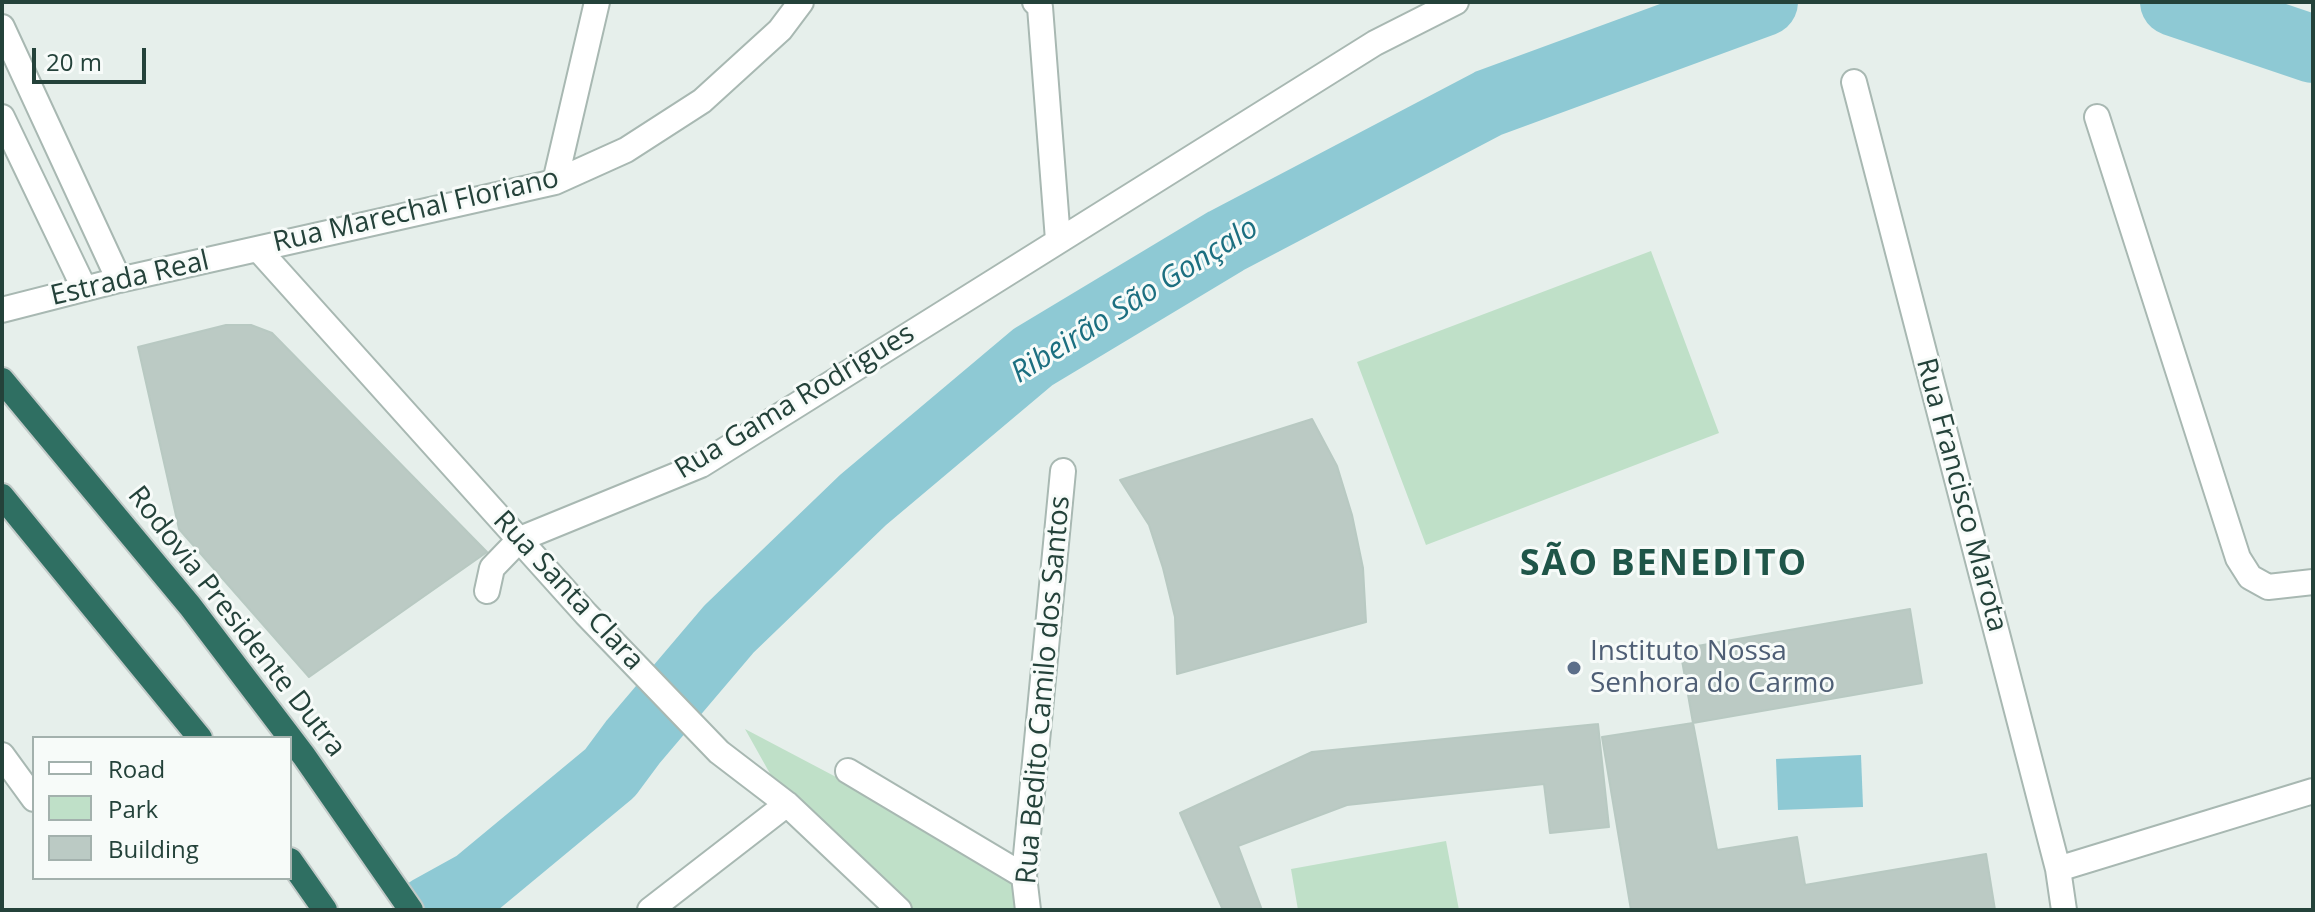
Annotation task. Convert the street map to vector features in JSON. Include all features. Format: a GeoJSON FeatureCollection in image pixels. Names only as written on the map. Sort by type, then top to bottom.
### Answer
{"type":"FeatureCollection","features":[{"type":"Feature","properties":{"kind":"highway","name":"Rodovia Presidente Dutra"},"geometry":{"type":"LineString","coordinates":[[2,380],[190,606],[289,736]]}},
{"type":"Feature","properties":{"kind":"highway"},"geometry":{"type":"LineString","coordinates":[[2,496],[198,736]]}},
{"type":"Feature","properties":{"kind":"highway","name":"Rodovia Presidente Dutra"},"geometry":{"type":"LineString","coordinates":[[292,740],[411,910]]}},
{"type":"Feature","properties":{"kind":"highway"},"geometry":{"type":"LineString","coordinates":[[292,863],[325,910]]}},
{"type":"Feature","properties":{"kind":"street"},"geometry":{"type":"LineString","coordinates":[[555,182],[597,2]]}},
{"type":"Feature","properties":{"kind":"street","name":"Rua Marechal Floriano"},"geometry":{"type":"LineString","coordinates":[[258,249],[555,182],[626,150],[702,101],[780,30],[801,2]]}},
{"type":"Feature","properties":{"kind":"street"},"geometry":{"type":"LineString","coordinates":[[1035,2],[1040,7],[1058,240]]}},
{"type":"Feature","properties":{"kind":"street","name":"Rua Gama Rodrigues"},"geometry":{"type":"LineString","coordinates":[[520,539],[701,465],[1375,43],[1456,2]]}},
{"type":"Feature","properties":{"kind":"street"},"geometry":{"type":"LineString","coordinates":[[2,27],[119,280]]}},
{"type":"Feature","properties":{"kind":"street","name":"Rua Francisco Marota"},"geometry":{"type":"LineString","coordinates":[[1854,82],[2058,869],[2064,910]]}},
{"type":"Feature","properties":{"kind":"street"},"geometry":{"type":"LineString","coordinates":[[2,117],[84,288]]}},
{"type":"Feature","properties":{"kind":"street"},"geometry":{"type":"LineString","coordinates":[[2097,117],[2238,558],[2250,577],[2268,587],[2313,582]]}},
{"type":"Feature","properties":{"kind":"street","name":"Estrada Real"},"geometry":{"type":"LineString","coordinates":[[2,310],[258,249]]}},
{"type":"Feature","properties":{"kind":"street","name":"Rua Santa Clara"},"geometry":{"type":"LineString","coordinates":[[258,249],[586,614],[719,752],[787,804],[899,910]]}},
{"type":"Feature","properties":{"kind":"street","name":"Rua Bedito Camilo dos Santos"},"geometry":{"type":"LineString","coordinates":[[1028,910],[1024,876],[1063,471]]}},
{"type":"Feature","properties":{"kind":"street"},"geometry":{"type":"LineString","coordinates":[[487,591],[492,568],[520,539]]}},
{"type":"Feature","properties":{"kind":"street"},"geometry":{"type":"LineString","coordinates":[[2,755],[32,796]]}},
{"type":"Feature","properties":{"kind":"street"},"geometry":{"type":"LineString","coordinates":[[848,771],[1024,876]]}},
{"type":"Feature","properties":{"kind":"street"},"geometry":{"type":"LineString","coordinates":[[2058,869],[2313,791]]}},
{"type":"Feature","properties":{"kind":"street"},"geometry":{"type":"LineString","coordinates":[[650,910],[787,804]]}},
{"type":"Feature","properties":{"kind":"green space"},"geometry":{"type":"Polygon","coordinates":[[[1651,251],[1719,433],[1426,545],[1357,362],[1651,251]]]}},
{"type":"Feature","properties":{"kind":"green space"},"geometry":{"type":"Polygon","coordinates":[[[745,729],[1024,876],[1028,910],[899,910],[787,804],[745,729]]]}},
{"type":"Feature","properties":{"kind":"green space"},"geometry":{"type":"Polygon","coordinates":[[[1446,841],[1459,910],[1298,910],[1291,869],[1446,841]]]}},
{"type":"Feature","properties":{"kind":"water"},"geometry":{"type":"Polygon","coordinates":[[[1861,755],[1863,807],[1778,810],[1776,759],[1861,755]]]}},
{"type":"Feature","properties":{"kind":"building"},"geometry":{"type":"Polygon","coordinates":[[[226,325],[251,325],[272,333],[487,552],[309,677],[179,529],[138,347],[226,325]]]}},
{"type":"Feature","properties":{"kind":"building"},"geometry":{"type":"Polygon","coordinates":[[[1312,419],[1337,466],[1352,515],[1363,568],[1366,622],[1177,674],[1175,617],[1163,568],[1149,525],[1120,480],[1312,419]]]}},
{"type":"Feature","properties":{"kind":"building"},"geometry":{"type":"Polygon","coordinates":[[[1910,609],[1922,683],[1693,723],[1680,649],[1910,609]]]}},
{"type":"Feature","properties":{"kind":"building"},"geometry":{"type":"Polygon","coordinates":[[[1693,723],[1717,850],[1797,837],[1805,885],[1986,854],[1995,910],[1631,910],[1602,737],[1693,723]]]}},
{"type":"Feature","properties":{"kind":"building"},"geometry":{"type":"Polygon","coordinates":[[[1598,724],[1609,827],[1550,833],[1544,784],[1347,805],[1238,846],[1262,910],[1223,910],[1180,813],[1312,752],[1598,724]]]}},
{"type":"Feature","properties":{"kind":"waterway","name":"Ribeirão São Gonçalo"},"geometry":{"type":"LineString","coordinates":[[429,910],[476,884],[610,773],[729,629],[863,500],[1033,357],[1226,241],[1489,103],[1764,2]]}},
{"type":"Feature","properties":{"kind":"waterway","name":"Ribeirão São Gonçalo"},"geometry":{"type":"LineString","coordinates":[[2174,2],[2313,49]]}},
{"type":"Feature","properties":{"kind":"place","name":"Instituto Nossa Senhora do Carmo"},"geometry":{"type":"Point","coordinates":[1574,668]}},
{"type":"Feature","properties":{"kind":"district","name":"SÃO BENEDITO"},"geometry":{"type":"Point","coordinates":[1664,565]}}]}
